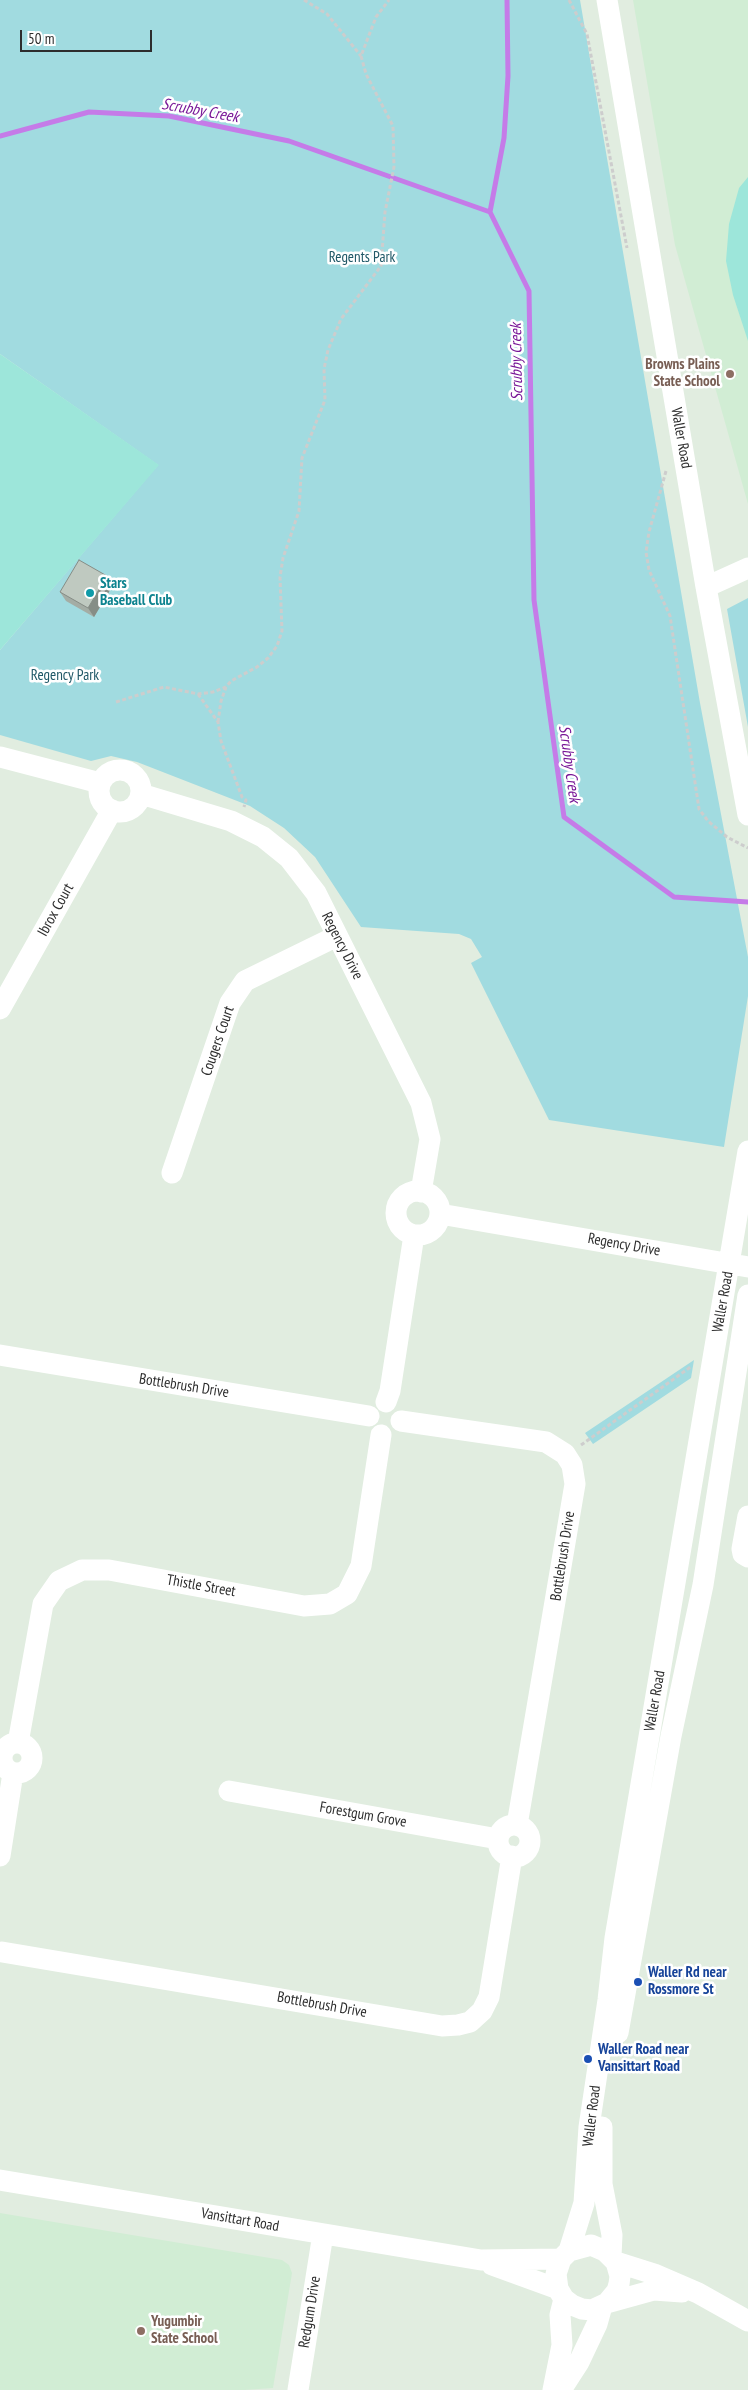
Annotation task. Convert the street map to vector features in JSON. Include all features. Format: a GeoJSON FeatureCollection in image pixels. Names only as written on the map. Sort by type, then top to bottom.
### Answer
{"type":"FeatureCollection","features":[{"type":"Feature","properties":{"kind":"street","name":"Waller Road"},"geometry":{"type":"LineString","coordinates":[[607,0],[706,587],[748,813]]}},
{"type":"Feature","properties":{"kind":"street"},"geometry":{"type":"LineString","coordinates":[[706,587],[748,568]]}},
{"type":"Feature","properties":{"kind":"street"},"geometry":{"type":"LineString","coordinates":[[0,757],[100,784]]}},
{"type":"Feature","properties":{"kind":"street"},"geometry":{"type":"LineString","coordinates":[[123,769],[135,775],[141,787],[141,794],[136,805],[131,809],[125,812],[112,810],[106,807],[99,796],[100,784],[108,772],[123,769]]}},
{"type":"Feature","properties":{"kind":"street","name":"Regency Drive"},"geometry":{"type":"LineString","coordinates":[[141,794],[231,821],[263,837],[289,858],[316,893],[421,1103],[430,1139],[421,1192]]}},
{"type":"Feature","properties":{"kind":"street","name":"Ibrox Court"},"geometry":{"type":"LineString","coordinates":[[0,1009],[112,810]]}},
{"type":"Feature","properties":{"kind":"street","name":"Cougers Court"},"geometry":{"type":"LineString","coordinates":[[172,1173],[230,1003],[245,981],[337,936]]}},
{"type":"Feature","properties":{"kind":"street","name":"Waller Road"},"geometry":{"type":"LineString","coordinates":[[553,2390],[562,2346],[560,2294],[556,2274],[584,2203],[589,2127],[608,2000],[614,1938],[690,1495],[738,1265],[748,1151]]}},
{"type":"Feature","properties":{"kind":"street"},"geometry":{"type":"LineString","coordinates":[[421,1192],[435,1199],[440,1214],[438,1223],[432,1230],[423,1235],[414,1235],[400,1226],[397,1210],[405,1196],[421,1192]]}},
{"type":"Feature","properties":{"kind":"street","name":"Regency Drive"},"geometry":{"type":"LineString","coordinates":[[440,1214],[738,1265]]}},
{"type":"Feature","properties":{"kind":"street"},"geometry":{"type":"LineString","coordinates":[[386,1402],[390,1391],[414,1235]]}},
{"type":"Feature","properties":{"kind":"street","name":"Waller Road"},"geometry":{"type":"LineString","coordinates":[[561,2390],[579,2362],[605,2305],[613,2298],[620,2284],[602,2184],[602,2122],[671,1736],[703,1585],[748,1295]]}},
{"type":"Feature","properties":{"kind":"street","name":"Bottlebrush Drive"},"geometry":{"type":"LineString","coordinates":[[0,1354],[369,1416]]}},
{"type":"Feature","properties":{"kind":"street"},"geometry":{"type":"LineString","coordinates":[[386,1402],[398,1408],[401,1421],[394,1432],[381,1434],[371,1428],[369,1416],[375,1406],[386,1402]]}},
{"type":"Feature","properties":{"kind":"street"},"geometry":{"type":"LineString","coordinates":[[401,1421],[546,1442],[566,1455]]}},
{"type":"Feature","properties":{"kind":"street","name":"Thistle Street"},"geometry":{"type":"LineString","coordinates":[[0,1856],[8,1757],[43,1604],[59,1581],[82,1570],[109,1570],[304,1606],[330,1604],[347,1594],[361,1566],[381,1434]]}},
{"type":"Feature","properties":{"kind":"street","name":"Bottlebrush Drive"},"geometry":{"type":"LineString","coordinates":[[517,1825],[575,1484],[572,1465],[566,1455]]}},
{"type":"Feature","properties":{"kind":"street"},"geometry":{"type":"LineString","coordinates":[[690,1495],[716,1499]]}},
{"type":"Feature","properties":{"kind":"street"},"geometry":{"type":"LineString","coordinates":[[748,1516],[742,1549],[743,1554],[748,1557]]}},
{"type":"Feature","properties":{"kind":"street"},"geometry":{"type":"LineString","coordinates":[[650,1732],[671,1736]]}},
{"type":"Feature","properties":{"kind":"street","name":"Forestgum Grove"},"geometry":{"type":"LineString","coordinates":[[228,1792],[498,1838]]}},
{"type":"Feature","properties":{"kind":"street"},"geometry":{"type":"LineString","coordinates":[[517,1825],[526,1831],[530,1841],[529,1846],[522,1854],[512,1856],[503,1852],[498,1844],[498,1838],[507,1826],[517,1825]]}},
{"type":"Feature","properties":{"kind":"street","name":"Bottlebrush Drive"},"geometry":{"type":"LineString","coordinates":[[1,1951],[442,2026],[458,2025],[470,2022],[482,2011],[489,1997],[512,1856]]}},
{"type":"Feature","properties":{"kind":"street","name":"Vansittart Road"},"geometry":{"type":"LineString","coordinates":[[0,2180],[481,2260],[565,2255]]}},
{"type":"Feature","properties":{"kind":"street","name":"Redgum Drive"},"geometry":{"type":"LineString","coordinates":[[298,2390],[322,2234]]}},
{"type":"Feature","properties":{"kind":"street"},"geometry":{"type":"LineString","coordinates":[[565,2255],[583,2246],[598,2247],[614,2259],[698,2293],[748,2321]]}},
{"type":"Feature","properties":{"kind":"street","name":"Vansittart Road"},"geometry":{"type":"LineString","coordinates":[[481,2260],[560,2294]]}},
{"type":"Feature","properties":{"kind":"street"},"geometry":{"type":"LineString","coordinates":[[560,2294],[582,2309],[592,2310],[654,2290],[698,2293]]}},
{"type":"Feature","properties":{"kind":"path"},"geometry":{"type":"LineString","coordinates":[[244,808],[246,800],[242,797],[221,741],[218,722],[221,701],[226,687],[231,680],[257,667],[268,658],[277,646],[282,631],[280,577],[283,558],[298,511],[302,458],[325,400],[324,369],[328,350],[341,319],[381,266],[385,212],[394,167],[393,126],[366,74],[360,56],[327,14],[304,0]]}},
{"type":"Feature","properties":{"kind":"path"},"geometry":{"type":"LineString","coordinates":[[360,56],[376,17],[389,0]]}},
{"type":"Feature","properties":{"kind":"path"},"geometry":{"type":"LineString","coordinates":[[569,0],[588,34],[628,249]]}},
{"type":"Feature","properties":{"kind":"path"},"geometry":{"type":"LineString","coordinates":[[668,464],[649,532],[646,552],[649,570],[670,616],[699,809],[708,822],[727,837],[748,848]]}},
{"type":"Feature","properties":{"kind":"path"},"geometry":{"type":"LineString","coordinates":[[116,702],[164,687],[198,694],[213,692],[226,687]]}},
{"type":"Feature","properties":{"kind":"path"},"geometry":{"type":"LineString","coordinates":[[198,694],[218,722]]}},
{"type":"Feature","properties":{"kind":"path"},"geometry":{"type":"LineString","coordinates":[[566,1455],[699,1362]]}},
{"type":"Feature","properties":{"kind":"shaded area","name":"Browns Plains State School"},"geometry":{"type":"Polygon","coordinates":[[[633,0],[748,0],[748,504],[675,245],[633,0]]]}},
{"type":"Feature","properties":{"kind":"shaded area"},"geometry":{"type":"Polygon","coordinates":[[[748,177],[748,341],[733,295],[726,261],[729,224],[739,188],[748,177]]]}},
{"type":"Feature","properties":{"kind":"shaded area"},"geometry":{"type":"Polygon","coordinates":[[[0,354],[159,465],[0,650],[0,354]]]}},
{"type":"Feature","properties":{"kind":"shaded area","name":"Yugumbir State School"},"geometry":{"type":"Polygon","coordinates":[[[0,2213],[282,2260],[289,2265],[292,2273],[273,2388],[244,2390],[0,2390],[0,2213]]]}},
{"type":"Feature","properties":{"kind":"green space","name":"Regents Park"},"geometry":{"type":"Polygon","coordinates":[[[0,0],[580,0],[700,703],[748,957],[748,996],[724,1147],[549,1120],[471,963],[482,957],[471,939],[459,934],[361,927],[315,857],[284,828],[250,806],[137,762],[111,756],[91,761],[0,735],[0,650],[158,465],[0,354],[0,0]]]}},
{"type":"Feature","properties":{"kind":"green space"},"geometry":{"type":"Polygon","coordinates":[[[748,598],[748,727],[727,609],[748,598]]]}},
{"type":"Feature","properties":{"kind":"green space"},"geometry":{"type":"Polygon","coordinates":[[[694,1360],[691,1378],[593,1444],[585,1433],[694,1360]]]}},
{"type":"Feature","properties":{"kind":"building","name":"Stars Baseball Club"},"geometry":{"type":"Polygon","coordinates":[[[79,560],[107,576],[88,608],[60,592],[79,560]]]}},
{"type":"Feature","properties":{"kind":"waterway"},"geometry":{"type":"LineString","coordinates":[[490,212],[504,138],[508,76],[507,0]]}},
{"type":"Feature","properties":{"kind":"waterway","name":"Scrubby Creek"},"geometry":{"type":"LineString","coordinates":[[0,136],[89,112],[169,116],[289,141],[490,212],[529,291],[534,600],[564,817],[674,897],[748,902]]}},
{"type":"Feature","properties":{"kind":"place","name":"Browns Plains State School"},"geometry":{"type":"Point","coordinates":[730,374]}},
{"type":"Feature","properties":{"kind":"place","name":"Stars Baseball Club"},"geometry":{"type":"Point","coordinates":[90,593]}},
{"type":"Feature","properties":{"kind":"place","name":"Waller Rd near Rossmore St"},"geometry":{"type":"Point","coordinates":[638,1982]}},
{"type":"Feature","properties":{"kind":"place","name":"Waller Road near Vansittart Road"},"geometry":{"type":"Point","coordinates":[588,2059]}},
{"type":"Feature","properties":{"kind":"place","name":"Yugumbir State School"},"geometry":{"type":"Point","coordinates":[141,2331]}},
{"type":"Feature","properties":{"kind":"park label","name":"Regency Park"},"geometry":{"type":"Point","coordinates":[65,676]}}]}
